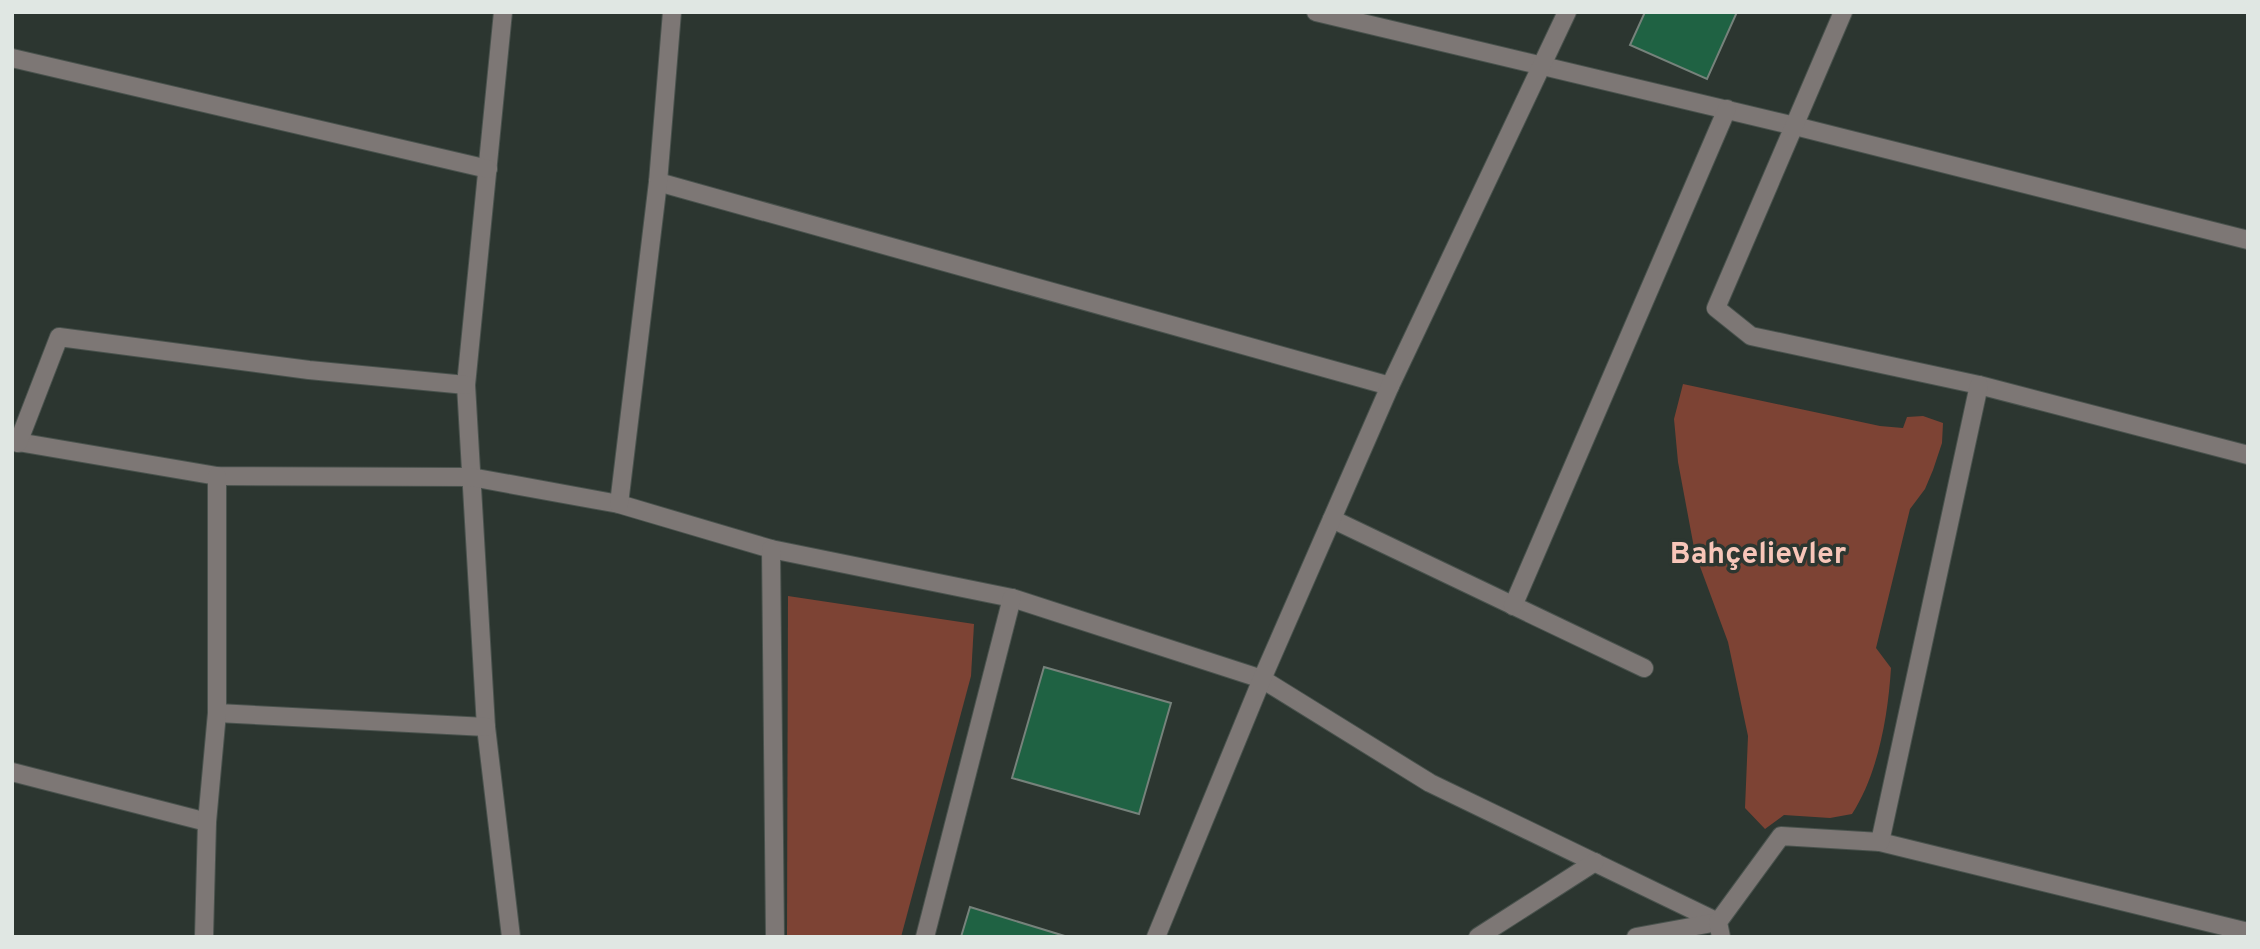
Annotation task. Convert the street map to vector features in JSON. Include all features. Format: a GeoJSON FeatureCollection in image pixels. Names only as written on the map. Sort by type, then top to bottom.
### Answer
{"type":"FeatureCollection","features":[{"type":"Feature","properties":{"kind":"street"},"geometry":{"type":"LineString","coordinates":[[503,12],[466,385],[486,727],[511,937]]}},
{"type":"Feature","properties":{"kind":"street"},"geometry":{"type":"LineString","coordinates":[[619,504],[658,182],[672,12]]}},
{"type":"Feature","properties":{"kind":"street"},"geometry":{"type":"LineString","coordinates":[[1316,12],[1727,109],[2248,240]]}},
{"type":"Feature","properties":{"kind":"street"},"geometry":{"type":"LineString","coordinates":[[1156,937],[1262,679],[1391,386],[1567,12]]}},
{"type":"Feature","properties":{"kind":"street"},"geometry":{"type":"LineString","coordinates":[[1843,12],[1716,307],[1751,336],[1979,385],[2248,455]]}},
{"type":"Feature","properties":{"kind":"street"},"geometry":{"type":"LineString","coordinates":[[12,58],[488,169]]}},
{"type":"Feature","properties":{"kind":"street"},"geometry":{"type":"LineString","coordinates":[[1513,606],[1727,109]]}},
{"type":"Feature","properties":{"kind":"street"},"geometry":{"type":"LineString","coordinates":[[658,182],[1391,386]]}},
{"type":"Feature","properties":{"kind":"street"},"geometry":{"type":"LineString","coordinates":[[466,385],[309,370],[59,337],[15,442],[217,476],[471,477],[619,504],[771,549],[1013,598],[1262,679],[1430,783],[1595,862],[1720,929]]}},
{"type":"Feature","properties":{"kind":"street"},"geometry":{"type":"LineString","coordinates":[[1880,842],[1979,385]]}},
{"type":"Feature","properties":{"kind":"street"},"geometry":{"type":"LineString","coordinates":[[204,937],[207,822],[217,713],[217,476]]}},
{"type":"Feature","properties":{"kind":"street"},"geometry":{"type":"LineString","coordinates":[[1332,519],[1644,668]]}},
{"type":"Feature","properties":{"kind":"street"},"geometry":{"type":"LineString","coordinates":[[771,549],[775,937]]}},
{"type":"Feature","properties":{"kind":"street"},"geometry":{"type":"LineString","coordinates":[[925,937],[1013,598]]}},
{"type":"Feature","properties":{"kind":"street"},"geometry":{"type":"LineString","coordinates":[[217,713],[486,727]]}},
{"type":"Feature","properties":{"kind":"street"},"geometry":{"type":"LineString","coordinates":[[12,772],[207,822]]}},
{"type":"Feature","properties":{"kind":"street"},"geometry":{"type":"LineString","coordinates":[[1720,929],[1781,836],[1880,842],[2248,932]]}},
{"type":"Feature","properties":{"kind":"street"},"geometry":{"type":"LineString","coordinates":[[1478,937],[1595,862]]}},
{"type":"Feature","properties":{"kind":"street"},"geometry":{"type":"LineString","coordinates":[[1636,937],[1720,929]]}},
{"type":"Feature","properties":{"kind":"shaded area"},"geometry":{"type":"Polygon","coordinates":[[[1683,384],[1880,426],[1903,428],[1907,417],[1923,416],[1943,423],[1942,443],[1933,470],[1925,489],[1910,509],[1876,648],[1891,668],[1887,705],[1875,763],[1852,814],[1830,818],[1784,815],[1765,829],[1745,808],[1748,736],[1728,642],[1695,553],[1678,462],[1674,419],[1683,384]]]}},
{"type":"Feature","properties":{"kind":"shaded area"},"geometry":{"type":"Polygon","coordinates":[[[788,596],[974,624],[971,676],[901,937],[787,937],[788,596]]]}},
{"type":"Feature","properties":{"kind":"building"},"geometry":{"type":"Polygon","coordinates":[[[1645,12],[1737,12],[1707,79],[1630,45],[1645,12]]]}},
{"type":"Feature","properties":{"kind":"building"},"geometry":{"type":"Polygon","coordinates":[[[1044,667],[1171,703],[1139,814],[1012,778],[1044,667]]]}},
{"type":"Feature","properties":{"kind":"building"},"geometry":{"type":"Polygon","coordinates":[[[970,907],[1068,937],[961,937],[970,907]]]}},
{"type":"Feature","properties":{"kind":"district","name":"Bahçelievler"},"geometry":{"type":"Point","coordinates":[1758,553]}}]}
